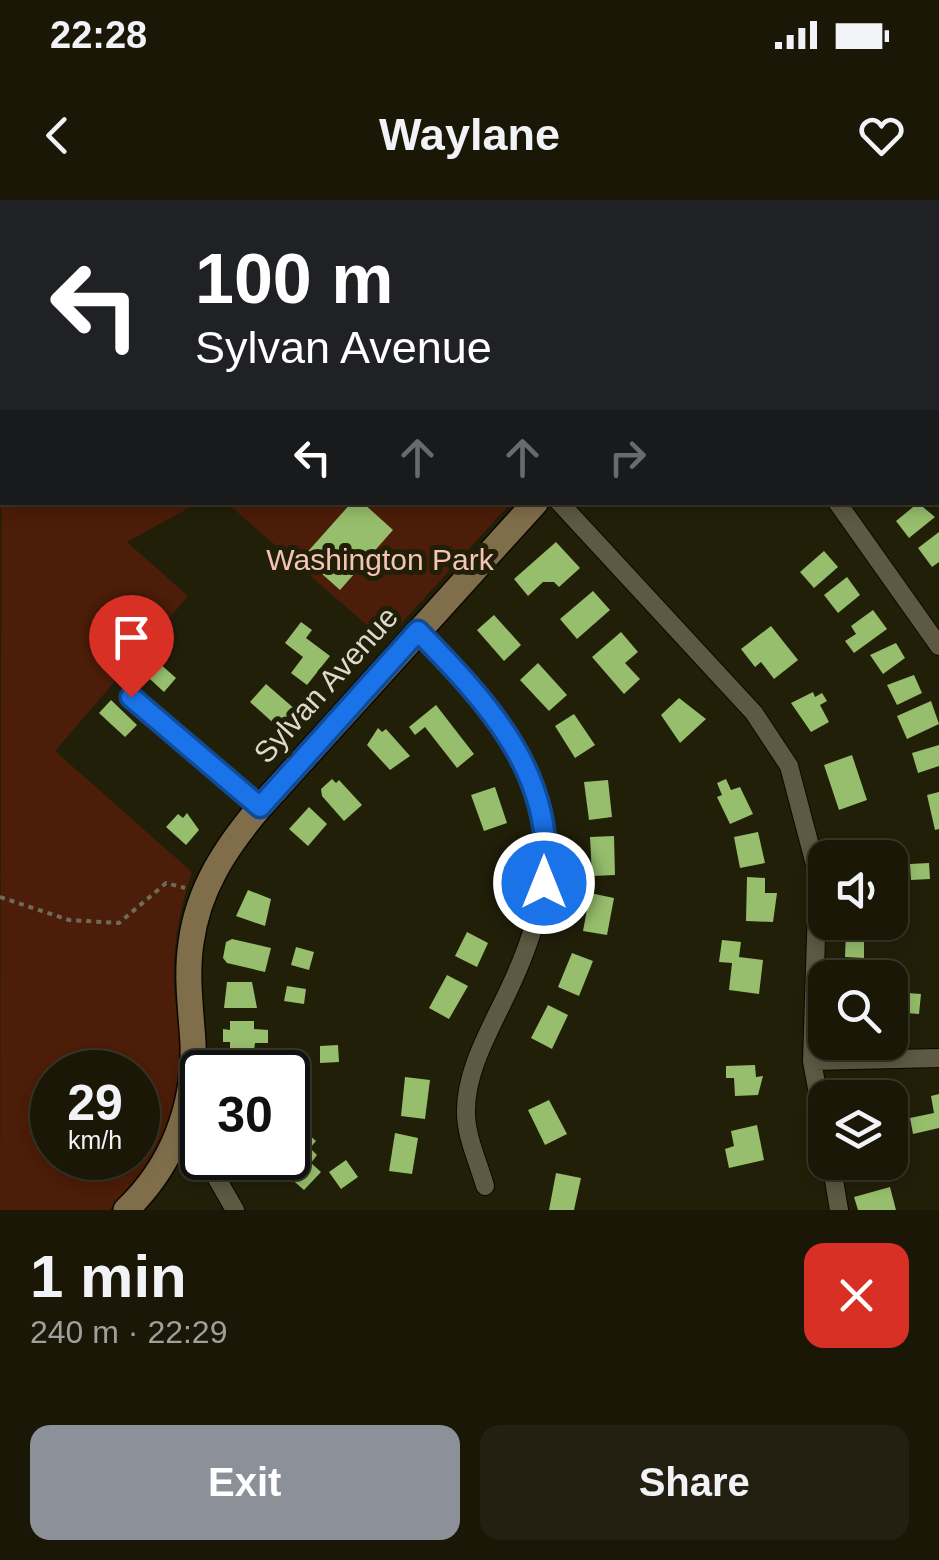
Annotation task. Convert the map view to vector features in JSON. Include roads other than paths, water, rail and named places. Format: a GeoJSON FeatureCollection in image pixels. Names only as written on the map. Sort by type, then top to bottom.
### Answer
{"type":"FeatureCollection","features":[{"type":"Feature","properties":{"kind":"street","name":"Sylvan Avenue"},"geometry":{"type":"LineString","coordinates":[[193,1050],[189,958],[204,892],[227,848],[533,505]]}},
{"type":"Feature","properties":{"kind":"street"},"geometry":{"type":"LineString","coordinates":[[562,505],[754,712],[790,766],[818,876],[812,1061],[815,1080]]}},
{"type":"Feature","properties":{"kind":"street"},"geometry":{"type":"LineString","coordinates":[[839,505],[939,646]]}},
{"type":"Feature","properties":{"kind":"street"},"geometry":{"type":"LineString","coordinates":[[418,631],[504,726],[526,764],[542,811],[547,860],[541,906],[468,1083],[466,1116],[485,1186]]}},
{"type":"Feature","properties":{"kind":"street"},"geometry":{"type":"LineString","coordinates":[[131,697],[260,807]]}},
{"type":"Feature","properties":{"kind":"street"},"geometry":{"type":"LineString","coordinates":[[812,1061],[939,1058]]}},
{"type":"Feature","properties":{"kind":"street","name":"Sylvan Avenue"},"geometry":{"type":"LineString","coordinates":[[126,1210],[163,1165],[180,1127]]}},
{"type":"Feature","properties":{"kind":"street"},"geometry":{"type":"LineString","coordinates":[[218,1180],[235,1210]]}},
{"type":"Feature","properties":{"kind":"street"},"geometry":{"type":"LineString","coordinates":[[834,1180],[840,1210]]}},
{"type":"Feature","properties":{"kind":"park label","name":"Washington Park"},"geometry":{"type":"Point","coordinates":[380,560]}}]}
